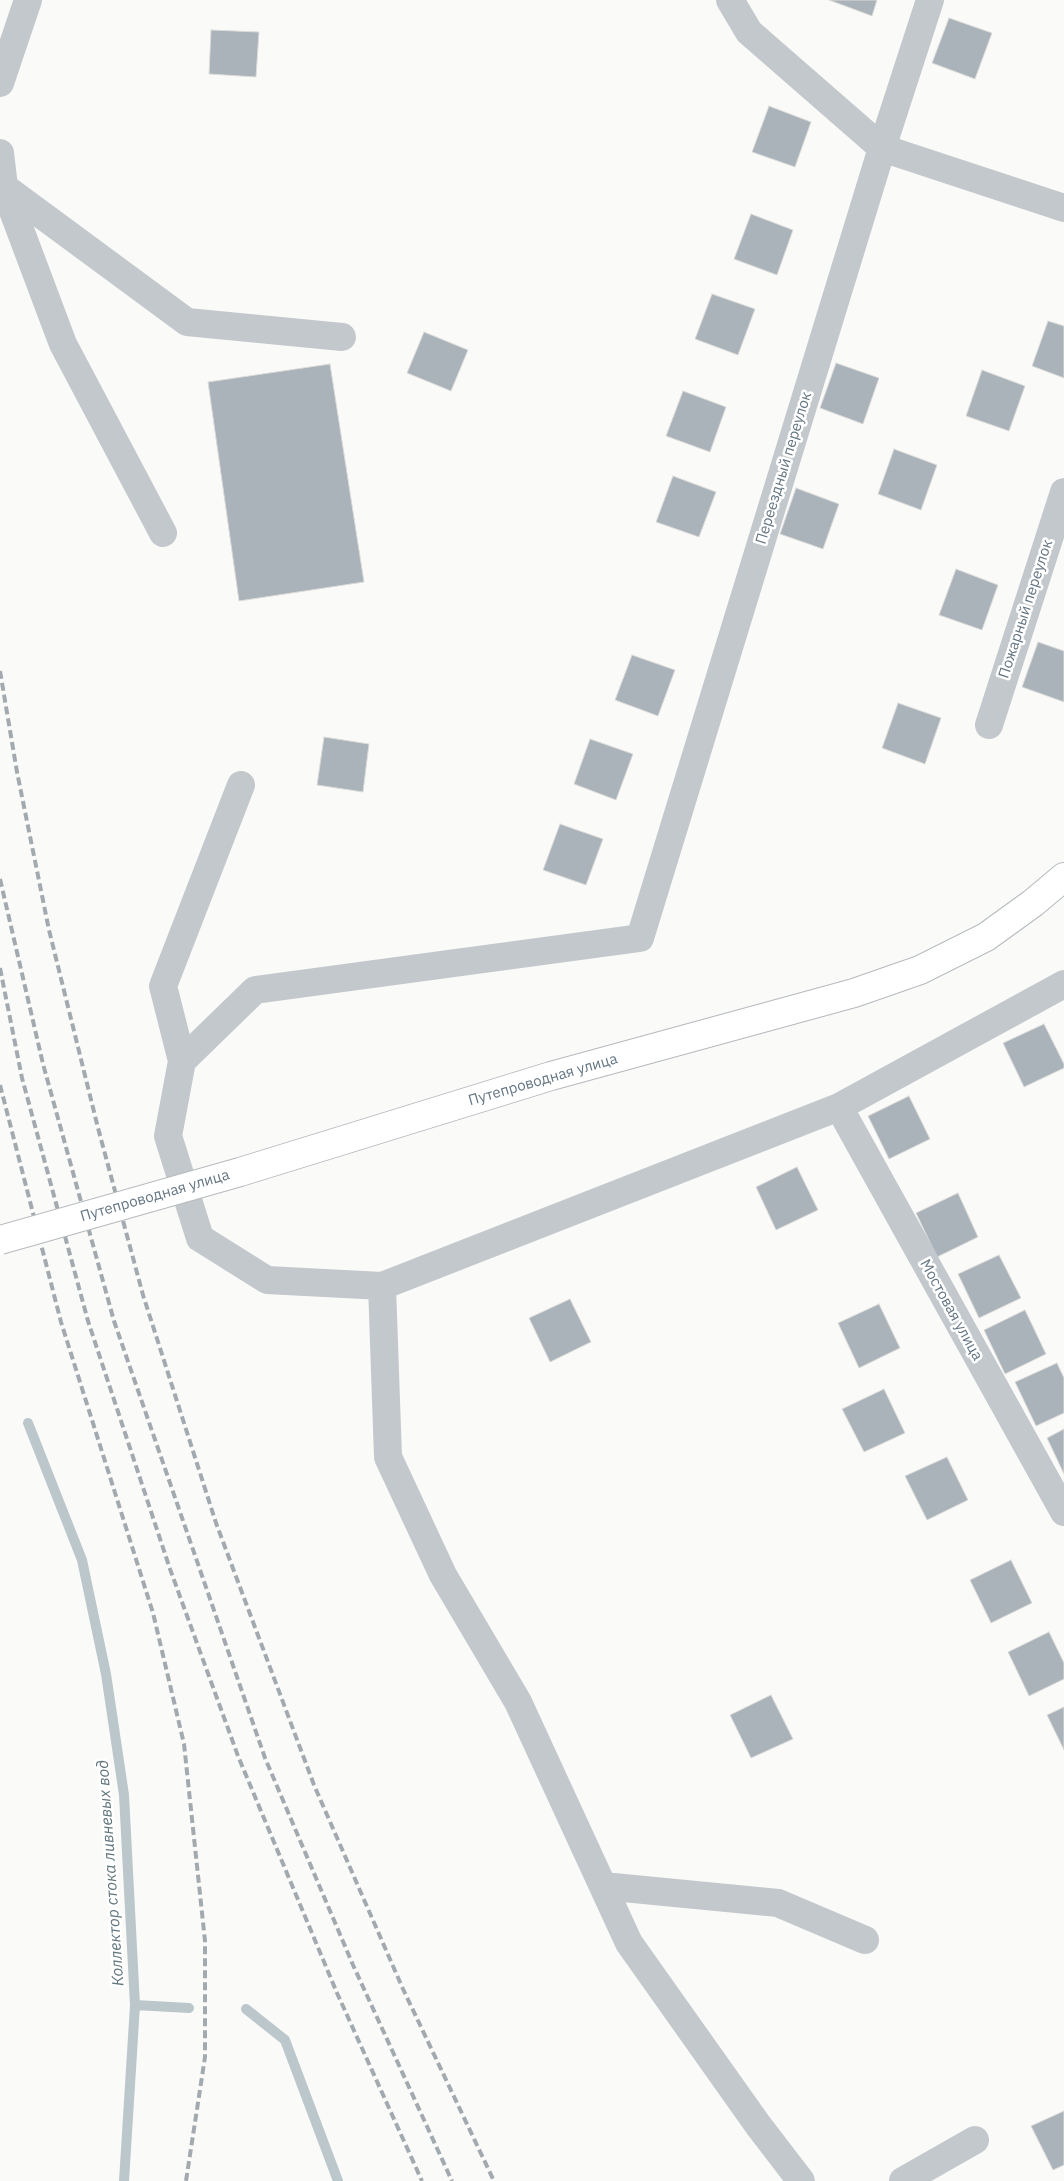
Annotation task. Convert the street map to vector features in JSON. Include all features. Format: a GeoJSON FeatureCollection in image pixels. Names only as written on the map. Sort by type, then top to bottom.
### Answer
{"type":"FeatureCollection","features":[{"type":"Feature","properties":{"kind":"main road","name":"Путепроводная улица"},"geometry":{"type":"LineString","coordinates":[[0,1240],[240,1172],[551,1076],[854,993],[920,970],[986,937],[1033,903],[1064,877]]}},
{"type":"Feature","properties":{"kind":"street"},"geometry":{"type":"LineString","coordinates":[[0,83],[28,0]]}},
{"type":"Feature","properties":{"kind":"street"},"geometry":{"type":"LineString","coordinates":[[730,0],[749,32],[882,148],[1064,208]]}},
{"type":"Feature","properties":{"kind":"street","name":"Переездный переулок"},"geometry":{"type":"LineString","coordinates":[[182,1061],[255,990],[640,938],[882,148],[930,0]]}},
{"type":"Feature","properties":{"kind":"street"},"geometry":{"type":"LineString","coordinates":[[0,153],[4,187],[63,344],[163,533]]}},
{"type":"Feature","properties":{"kind":"street"},"geometry":{"type":"LineString","coordinates":[[4,187],[187,322],[342,337]]}},
{"type":"Feature","properties":{"kind":"street","name":"Пожарный переулок"},"geometry":{"type":"LineString","coordinates":[[989,725],[1064,492]]}},
{"type":"Feature","properties":{"kind":"street"},"geometry":{"type":"LineString","coordinates":[[241,785],[164,986],[182,1061],[168,1136],[200,1238],[267,1280],[382,1286],[838,1107],[1064,984]]}},
{"type":"Feature","properties":{"kind":"street","name":"Мостовая улица"},"geometry":{"type":"LineString","coordinates":[[838,1107],[1064,1512]]}},
{"type":"Feature","properties":{"kind":"street"},"geometry":{"type":"LineString","coordinates":[[382,1286],[388,1457],[443,1575],[518,1702],[629,1943],[800,2181]]}},
{"type":"Feature","properties":{"kind":"street"},"geometry":{"type":"LineString","coordinates":[[603,1886],[778,1903],[865,1940]]}},
{"type":"Feature","properties":{"kind":"street"},"geometry":{"type":"LineString","coordinates":[[903,2181],[975,2140]]}},
{"type":"Feature","properties":{"kind":"building"},"geometry":{"type":"Polygon","coordinates":[[[829,0],[877,0],[872,16],[829,0]]]}},
{"type":"Feature","properties":{"kind":"building"},"geometry":{"type":"Polygon","coordinates":[[[949,18],[992,33],[975,79],[932,63],[949,18]]]}},
{"type":"Feature","properties":{"kind":"building"},"geometry":{"type":"Polygon","coordinates":[[[211,30],[259,32],[256,77],[209,74],[211,30]]]}},
{"type":"Feature","properties":{"kind":"building"},"geometry":{"type":"Polygon","coordinates":[[[769,106],[811,122],[795,167],[752,152],[769,106]]]}},
{"type":"Feature","properties":{"kind":"building"},"geometry":{"type":"Polygon","coordinates":[[[751,214],[793,230],[777,275],[734,259],[751,214]]]}},
{"type":"Feature","properties":{"kind":"building"},"geometry":{"type":"Polygon","coordinates":[[[712,294],[755,309],[738,355],[695,339],[712,294]]]}},
{"type":"Feature","properties":{"kind":"building"},"geometry":{"type":"Polygon","coordinates":[[[1048,321],[1064,326],[1064,378],[1032,366],[1048,321]]]}},
{"type":"Feature","properties":{"kind":"building"},"geometry":{"type":"Polygon","coordinates":[[[424,332],[468,350],[451,391],[407,373],[424,332]]]}},
{"type":"Feature","properties":{"kind":"building"},"geometry":{"type":"Polygon","coordinates":[[[836,363],[879,378],[863,424],[820,408],[836,363]]]}},
{"type":"Feature","properties":{"kind":"building"},"geometry":{"type":"Polygon","coordinates":[[[330,364],[364,582],[239,601],[208,382],[330,364]]]}},
{"type":"Feature","properties":{"kind":"building"},"geometry":{"type":"Polygon","coordinates":[[[982,370],[1025,386],[1009,431],[966,416],[982,370]]]}},
{"type":"Feature","properties":{"kind":"building"},"geometry":{"type":"Polygon","coordinates":[[[683,391],[726,407],[710,452],[666,436],[683,391]]]}},
{"type":"Feature","properties":{"kind":"building"},"geometry":{"type":"Polygon","coordinates":[[[894,449],[937,465],[921,510],[878,494],[894,449]]]}},
{"type":"Feature","properties":{"kind":"building"},"geometry":{"type":"Polygon","coordinates":[[[673,476],[716,492],[699,537],[656,522],[673,476]]]}},
{"type":"Feature","properties":{"kind":"building"},"geometry":{"type":"Polygon","coordinates":[[[796,488],[839,504],[823,549],[780,534],[796,488]]]}},
{"type":"Feature","properties":{"kind":"building"},"geometry":{"type":"Polygon","coordinates":[[[956,569],[998,585],[982,630],[939,615],[956,569]]]}},
{"type":"Feature","properties":{"kind":"building"},"geometry":{"type":"Polygon","coordinates":[[[1038,642],[1064,651],[1064,702],[1022,687],[1038,642]]]}},
{"type":"Feature","properties":{"kind":"building"},"geometry":{"type":"Polygon","coordinates":[[[632,655],[675,670],[658,716],[615,700],[632,655]]]}},
{"type":"Feature","properties":{"kind":"building"},"geometry":{"type":"Polygon","coordinates":[[[898,703],[941,718],[925,764],[882,748],[898,703]]]}},
{"type":"Feature","properties":{"kind":"building"},"geometry":{"type":"Polygon","coordinates":[[[324,737],[369,744],[363,792],[317,785],[324,737]]]}},
{"type":"Feature","properties":{"kind":"building"},"geometry":{"type":"Polygon","coordinates":[[[590,739],[633,754],[616,800],[574,784],[590,739]]]}},
{"type":"Feature","properties":{"kind":"building"},"geometry":{"type":"Polygon","coordinates":[[[560,824],[603,839],[586,885],[543,870],[560,824]]]}},
{"type":"Feature","properties":{"kind":"building"},"geometry":{"type":"Polygon","coordinates":[[[1044,1024],[1064,1064],[1064,1068],[1024,1087],[1003,1043],[1044,1024]]]}},
{"type":"Feature","properties":{"kind":"building"},"geometry":{"type":"Polygon","coordinates":[[[909,1096],[930,1139],[889,1159],[868,1116],[909,1096]]]}},
{"type":"Feature","properties":{"kind":"building"},"geometry":{"type":"Polygon","coordinates":[[[797,1167],[818,1210],[776,1230],[756,1187],[797,1167]]]}},
{"type":"Feature","properties":{"kind":"building"},"geometry":{"type":"Polygon","coordinates":[[[958,1193],[978,1237],[937,1257],[916,1213],[958,1193]]]}},
{"type":"Feature","properties":{"kind":"building"},"geometry":{"type":"Polygon","coordinates":[[[999,1255],[1021,1298],[979,1318],[958,1274],[999,1255]]]}},
{"type":"Feature","properties":{"kind":"building"},"geometry":{"type":"Polygon","coordinates":[[[570,1299],[591,1342],[550,1362],[529,1318],[570,1299]]]}},
{"type":"Feature","properties":{"kind":"building"},"geometry":{"type":"Polygon","coordinates":[[[879,1304],[900,1348],[859,1368],[838,1323],[879,1304]]]}},
{"type":"Feature","properties":{"kind":"building"},"geometry":{"type":"Polygon","coordinates":[[[1025,1310],[1046,1354],[1005,1374],[984,1330],[1025,1310]]]}},
{"type":"Feature","properties":{"kind":"building"},"geometry":{"type":"Polygon","coordinates":[[[1057,1363],[1064,1378],[1064,1413],[1036,1426],[1015,1382],[1057,1363]]]}},
{"type":"Feature","properties":{"kind":"building"},"geometry":{"type":"Polygon","coordinates":[[[884,1389],[905,1433],[864,1452],[842,1409],[884,1389]]]}},
{"type":"Feature","properties":{"kind":"building"},"geometry":{"type":"Polygon","coordinates":[[[1064,1429],[1064,1474],[1047,1438],[1064,1429]]]}},
{"type":"Feature","properties":{"kind":"building"},"geometry":{"type":"Polygon","coordinates":[[[947,1457],[968,1500],[927,1520],[905,1476],[947,1457]]]}},
{"type":"Feature","properties":{"kind":"building"},"geometry":{"type":"Polygon","coordinates":[[[1011,1560],[1032,1603],[991,1623],[970,1580],[1011,1560]]]}},
{"type":"Feature","properties":{"kind":"building"},"geometry":{"type":"Polygon","coordinates":[[[1049,1632],[1064,1663],[1064,1679],[1029,1696],[1008,1652],[1049,1632]]]}},
{"type":"Feature","properties":{"kind":"building"},"geometry":{"type":"Polygon","coordinates":[[[771,1695],[793,1739],[751,1758],[730,1715],[771,1695]]]}},
{"type":"Feature","properties":{"kind":"building"},"geometry":{"type":"Polygon","coordinates":[[[1064,1707],[1064,1750],[1047,1715],[1064,1707]]]}},
{"type":"Feature","properties":{"kind":"building"},"geometry":{"type":"Polygon","coordinates":[[[1064,2111],[1064,2165],[1053,2170],[1031,2126],[1064,2111]]]}},
{"type":"Feature","properties":{"kind":"waterway","name":"Коллектор стока ливневых вод"},"geometry":{"type":"LineString","coordinates":[[28,1423],[82,1560],[106,1674],[124,1795],[135,2005],[124,2181]]}},
{"type":"Feature","properties":{"kind":"waterway","name":"Коллектор стока ливневых вод"},"geometry":{"type":"LineString","coordinates":[[135,2005],[189,2008]]}},
{"type":"Feature","properties":{"kind":"waterway","name":"Коллектор стока ливневых вод"},"geometry":{"type":"LineString","coordinates":[[246,2009],[285,2040],[338,2181]]}},
{"type":"Feature","properties":{"kind":"railway"},"geometry":{"type":"LineString","coordinates":[[0,671],[17,772],[49,930],[98,1128],[143,1295],[216,1523],[314,1785],[403,1989],[494,2181]]}},
{"type":"Feature","properties":{"kind":"railway"},"geometry":{"type":"LineString","coordinates":[[0,879],[43,1064],[114,1321],[265,1758],[353,1965],[452,2181]]}},
{"type":"Feature","properties":{"kind":"railway"},"geometry":{"type":"LineString","coordinates":[[0,968],[22,1078],[88,1321],[170,1569],[238,1756],[337,1993],[422,2181]]}},
{"type":"Feature","properties":{"kind":"railway"},"geometry":{"type":"LineString","coordinates":[[0,1085],[61,1322],[153,1613],[184,1744],[205,1941],[205,2057],[186,2181]]}}]}
